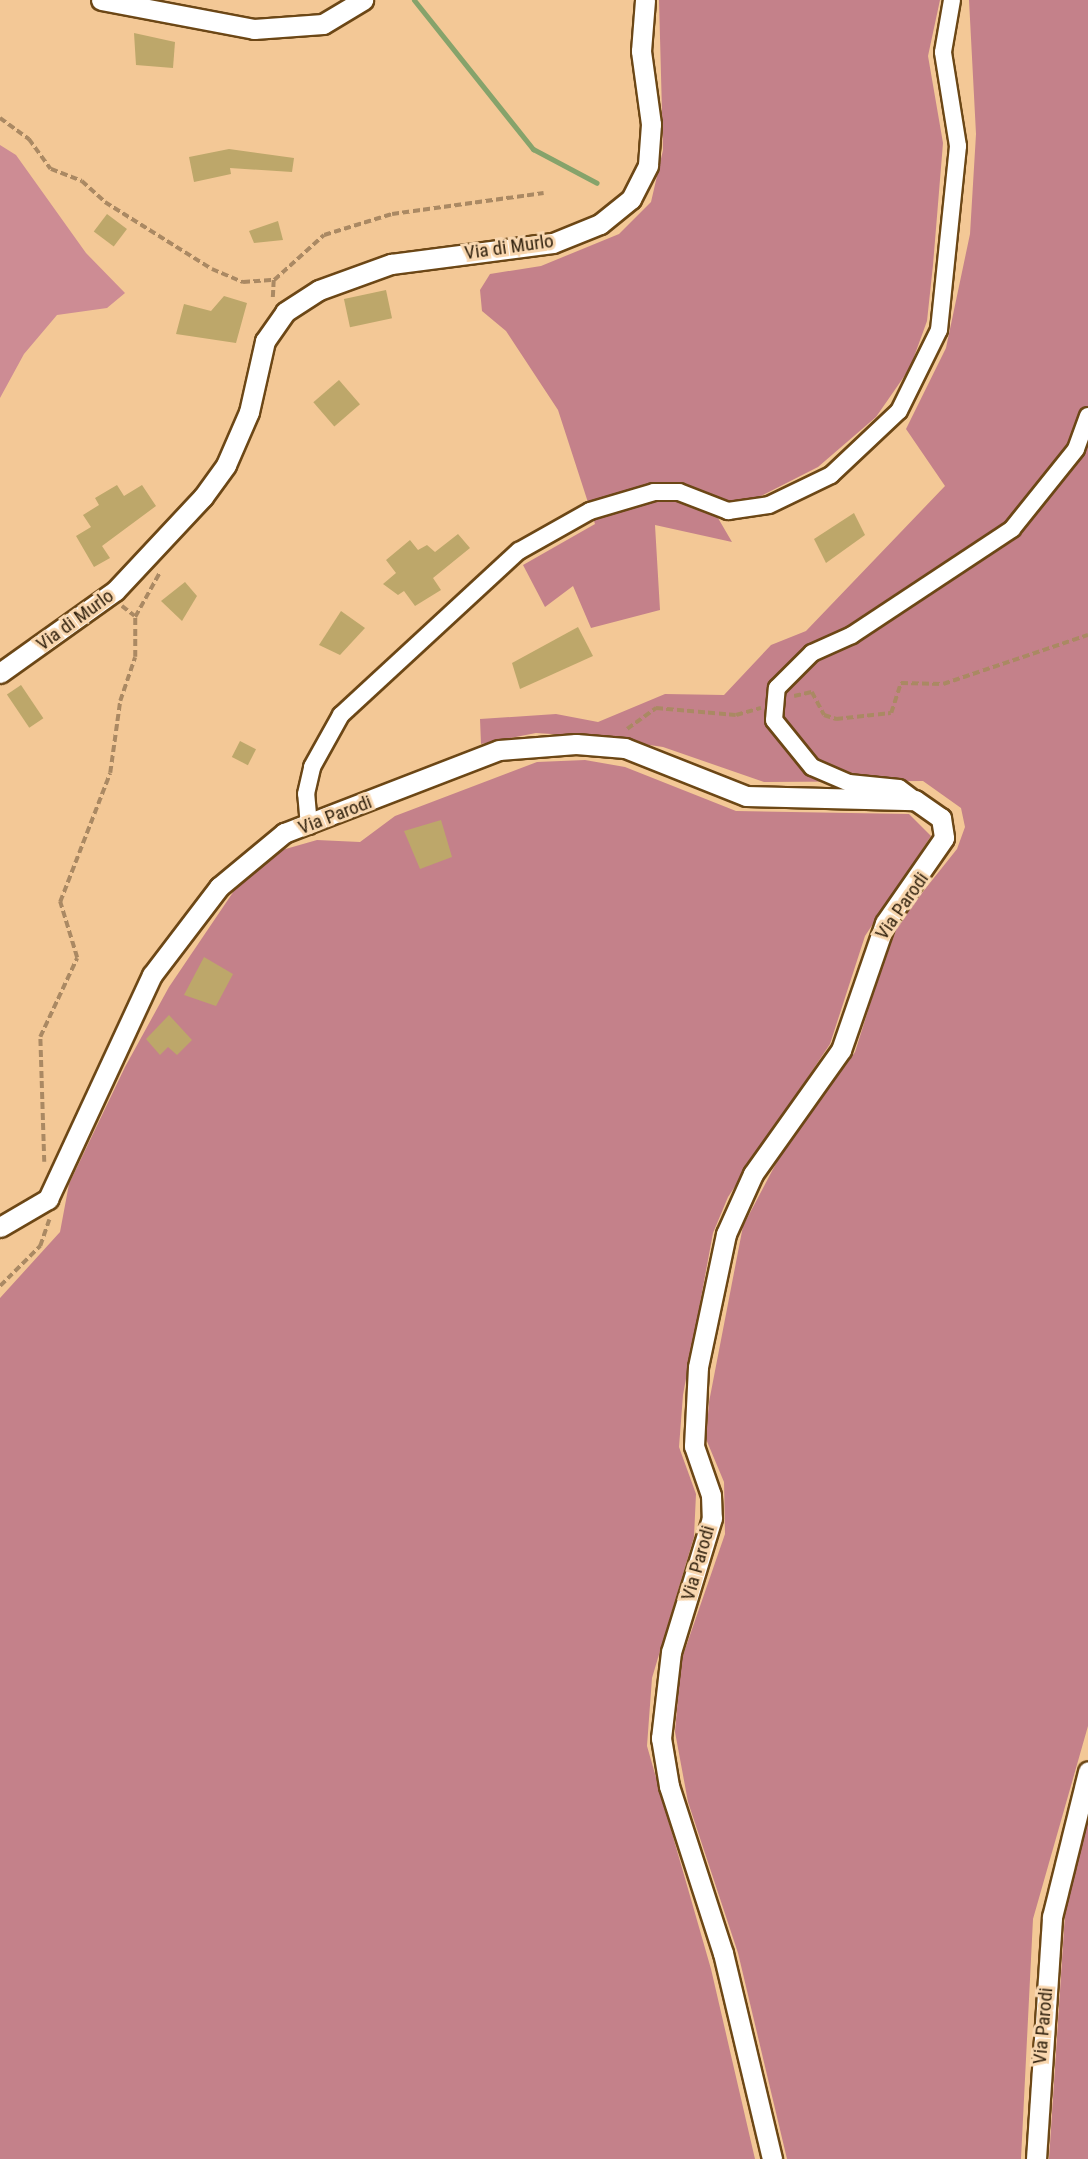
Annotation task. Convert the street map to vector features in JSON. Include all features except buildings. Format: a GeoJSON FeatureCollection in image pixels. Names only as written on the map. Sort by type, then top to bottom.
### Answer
{"type":"FeatureCollection","features":[{"type":"Feature","properties":{"kind":"street"},"geometry":{"type":"LineString","coordinates":[[101,0],[254,29],[287,29],[323,24],[363,0]]}},
{"type":"Feature","properties":{"kind":"street","name":"Via di Murlo"},"geometry":{"type":"LineString","coordinates":[[0,673],[116,591],[159,552],[226,465],[249,412],[272,327],[301,300],[367,271],[552,243],[621,209],[648,164],[645,0]]}},
{"type":"Feature","properties":{"kind":"street"},"geometry":{"type":"LineString","coordinates":[[309,826],[306,794],[312,766],[341,715],[519,551],[590,511],[654,492],[679,492],[728,511],[769,505],[831,475],[899,411],[941,316],[958,146],[943,52],[952,0]]}},
{"type":"Feature","properties":{"kind":"street"},"geometry":{"type":"LineString","coordinates":[[915,800],[899,788],[849,783],[812,767],[783,736],[772,702],[785,675],[812,653],[852,635],[1012,529],[1038,504],[1076,449],[1088,416]]}},
{"type":"Feature","properties":{"kind":"street","name":"Via Parodi"},"geometry":{"type":"LineString","coordinates":[[41,1206],[152,975],[240,865],[284,833],[309,826],[499,750],[600,744],[746,796],[915,800],[941,818],[944,838],[885,923],[841,1050],[753,1174],[726,1234],[693,1415],[694,1446],[711,1495],[712,1518],[662,1695],[669,1786],[723,1953],[772,2159]]}},
{"type":"Feature","properties":{"kind":"street"},"geometry":{"type":"LineString","coordinates":[[0,1227],[41,1206]]}},
{"type":"Feature","properties":{"kind":"street","name":"Via Parodi"},"geometry":{"type":"LineString","coordinates":[[1036,2159],[1052,1917],[1088,1771]]}},
{"type":"Feature","properties":{"kind":"path"},"geometry":{"type":"LineString","coordinates":[[0,118],[36,147],[51,169],[82,181],[130,218],[243,282],[274,280]]}},
{"type":"Feature","properties":{"kind":"path"},"geometry":{"type":"LineString","coordinates":[[272,327],[274,280],[293,259],[335,232],[392,214],[544,193]]}},
{"type":"Feature","properties":{"kind":"path"},"geometry":{"type":"LineString","coordinates":[[44,1169],[40,1037],[77,958],[60,902],[110,773],[120,701],[135,657],[135,617],[161,571]]}},
{"type":"Feature","properties":{"kind":"path"},"geometry":{"type":"LineString","coordinates":[[600,744],[656,708],[736,715],[807,690],[824,715],[836,719],[891,713],[901,683],[943,684],[1088,635]]}},
{"type":"Feature","properties":{"kind":"path"},"geometry":{"type":"LineString","coordinates":[[0,1286],[50,1230],[41,1206]]}},
{"type":"Feature","properties":{"kind":"shaded area"},"geometry":{"type":"Polygon","coordinates":[[[659,0],[940,0],[928,56],[943,143],[927,321],[910,368],[876,417],[818,467],[718,518],[732,542],[655,525],[660,610],[591,628],[573,586],[545,607],[523,565],[595,524],[558,410],[506,331],[482,311],[480,290],[490,274],[541,266],[619,234],[651,202],[663,150],[659,0]]]}},
{"type":"Feature","properties":{"kind":"shaded area"},"geometry":{"type":"Polygon","coordinates":[[[969,0],[1088,0],[1088,1726],[1033,1919],[1021,2159],[787,2159],[738,1953],[688,1802],[675,1732],[681,1661],[725,1534],[724,1482],[706,1439],[709,1402],[743,1226],[782,1152],[855,1052],[894,928],[957,849],[965,827],[961,808],[923,781],[764,782],[663,747],[595,737],[536,733],[481,744],[480,719],[556,714],[598,722],[665,694],[724,695],[771,645],[806,631],[945,486],[906,429],[946,348],[970,234],[976,134],[969,0]]]}},
{"type":"Feature","properties":{"kind":"shaded area"},"geometry":{"type":"Polygon","coordinates":[[[0,145],[16,155],[86,253],[125,293],[107,308],[57,315],[24,354],[0,398],[0,145]]]}},
{"type":"Feature","properties":{"kind":"shaded area"},"geometry":{"type":"Polygon","coordinates":[[[585,760],[625,767],[736,811],[909,814],[931,836],[865,936],[830,1044],[728,1197],[713,1233],[683,1395],[679,1447],[696,1494],[694,1537],[652,1678],[647,1746],[711,1969],[755,2159],[0,2159],[0,1298],[60,1232],[69,1184],[125,1067],[169,987],[244,876],[275,852],[317,840],[360,842],[395,816],[537,762],[585,760]]]}},
{"type":"Feature","properties":{"kind":"shaded area"},"geometry":{"type":"Polygon","coordinates":[[[1088,1815],[1088,2159],[1049,2159],[1065,1914],[1088,1815]]]}},
{"type":"Feature","properties":{"kind":"waterway"},"geometry":{"type":"LineString","coordinates":[[414,0],[533,149],[597,183]]}}]}
